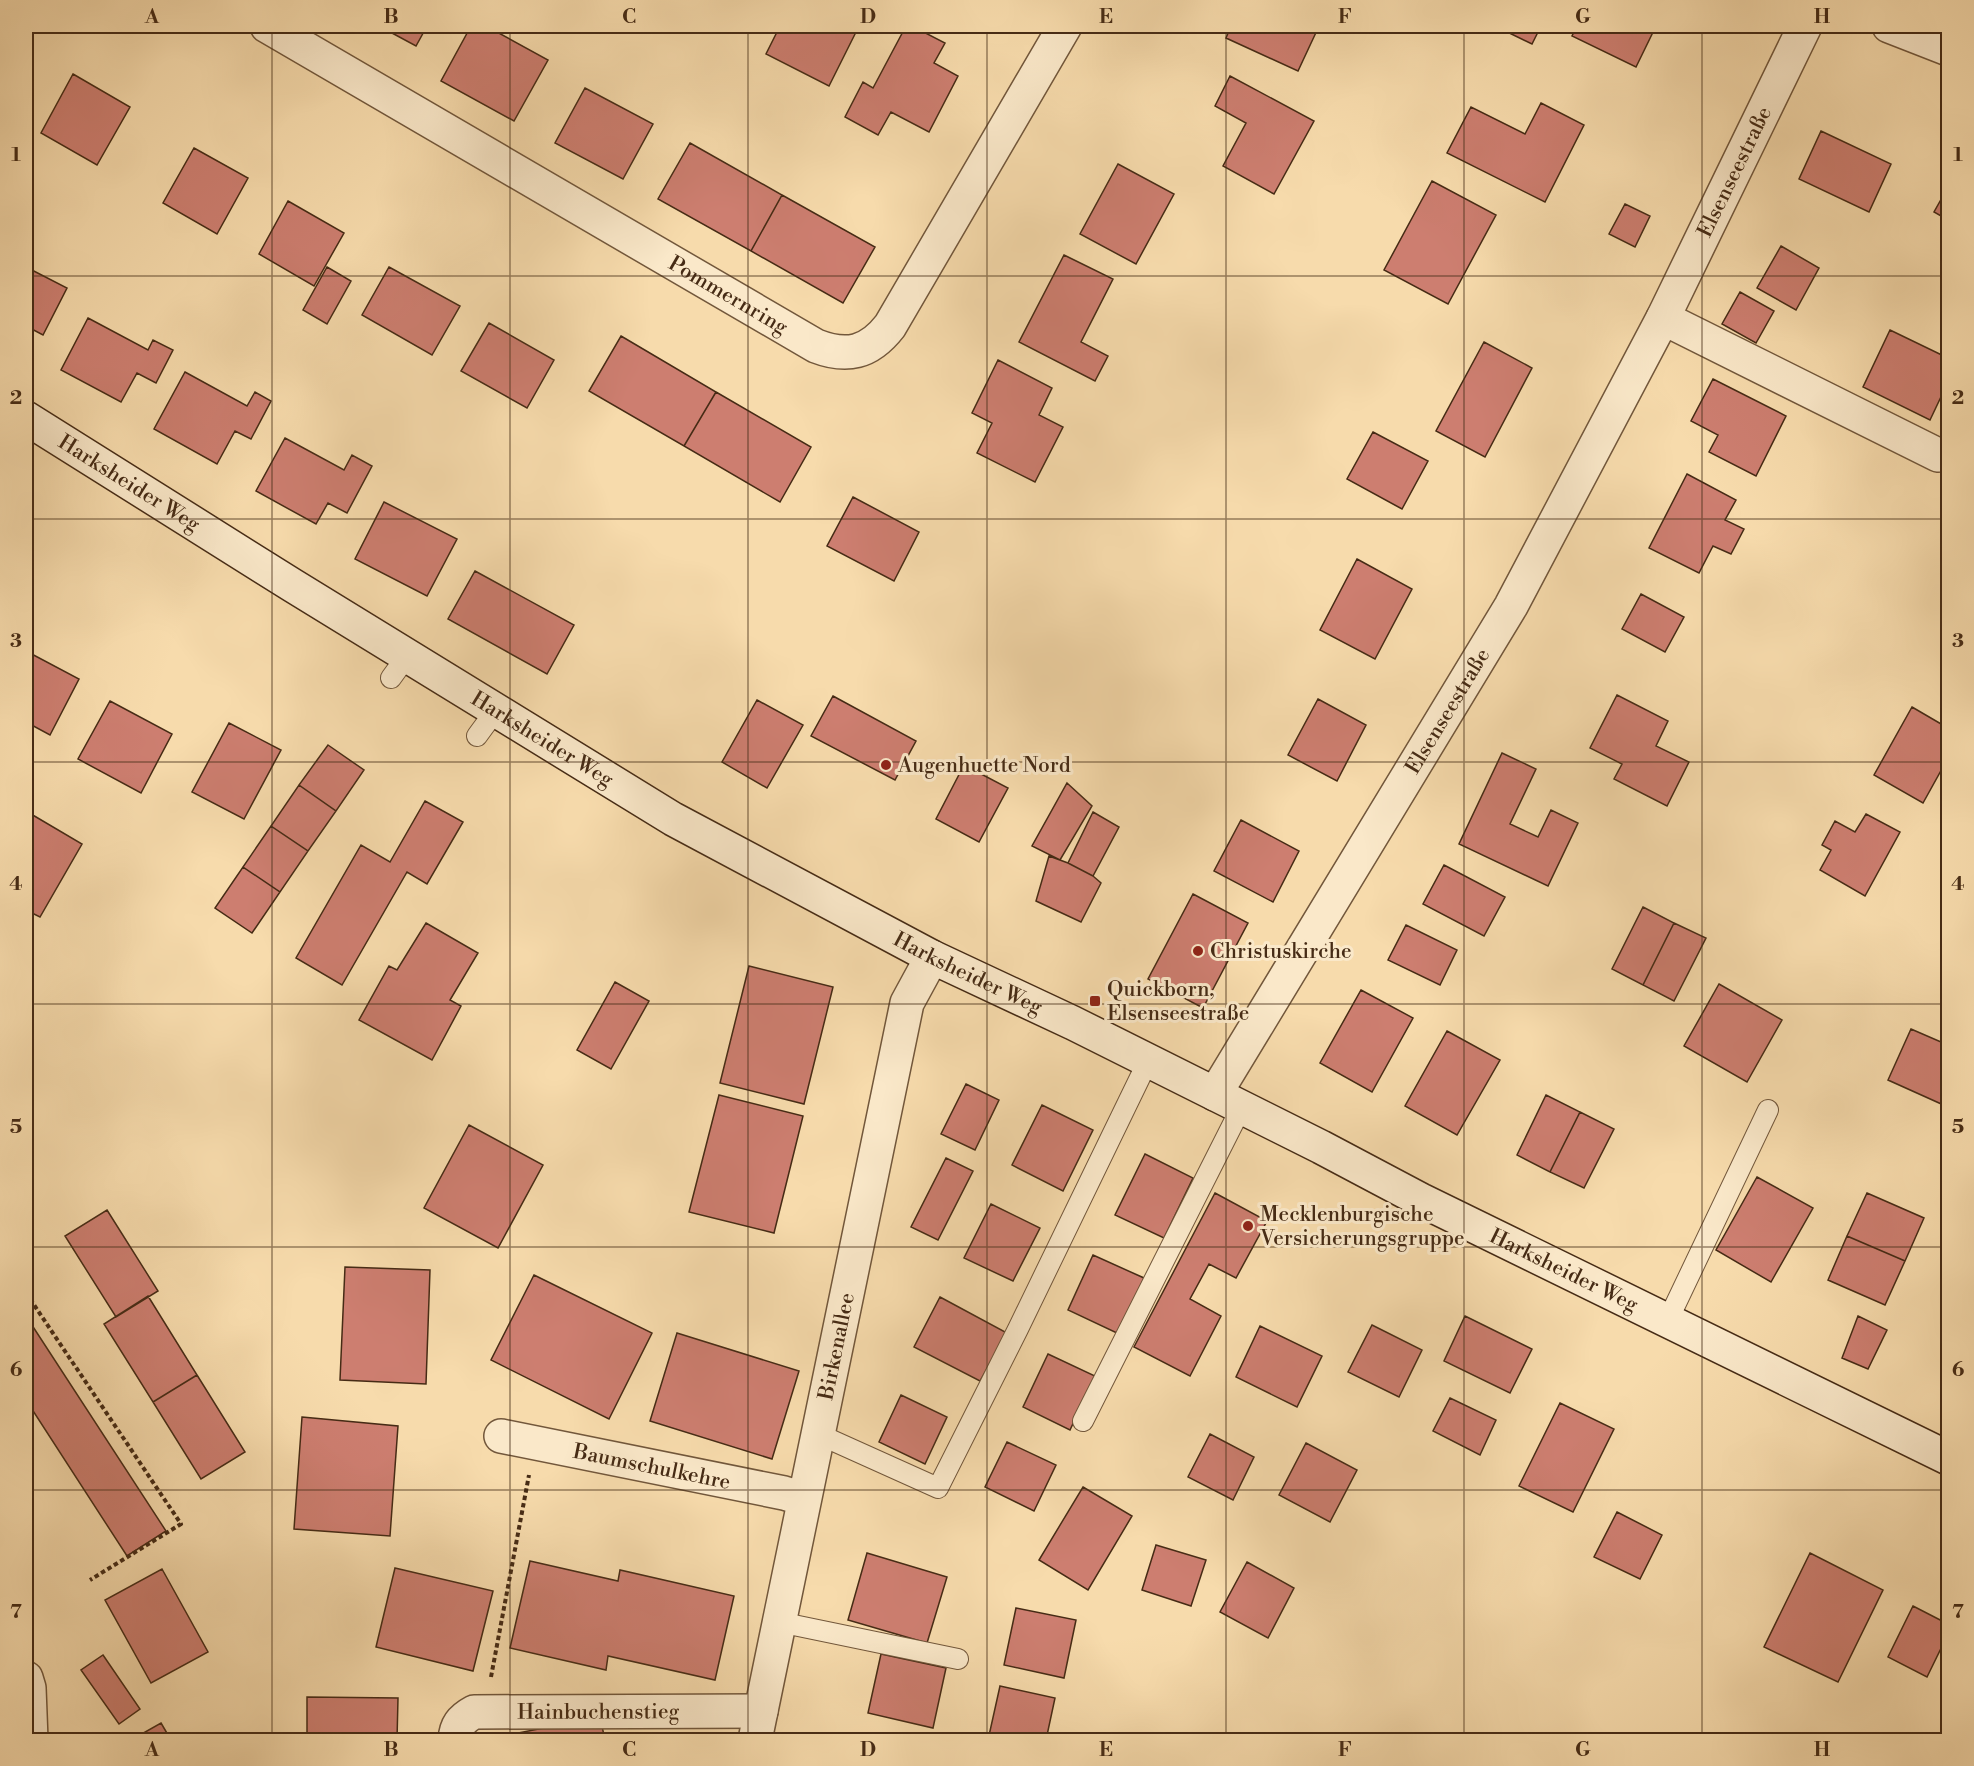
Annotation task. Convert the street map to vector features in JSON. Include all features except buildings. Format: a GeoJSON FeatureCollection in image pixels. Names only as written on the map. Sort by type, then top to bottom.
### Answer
{"type":"FeatureCollection","features":[{"type":"Feature","properties":{"kind":"street","name":"Pommernring"},"geometry":{"type":"LineString","coordinates":[[267,26],[816,346],[830,352],[845,354],[870,345],[882,337],[890,326],[1065,26]]}},
{"type":"Feature","properties":{"kind":"street","name":"Elsenseestraße"},"geometry":{"type":"LineString","coordinates":[[1228,1101],[1511,606],[1663,318],[1805,26]]}},
{"type":"Feature","properties":{"kind":"street"},"geometry":{"type":"LineString","coordinates":[[1889,26],[1948,49]]}},
{"type":"Feature","properties":{"kind":"street"},"geometry":{"type":"LineString","coordinates":[[1663,318],[1938,455]]}},
{"type":"Feature","properties":{"kind":"street","name":"Harksheider Weg"},"geometry":{"type":"LineString","coordinates":[[26,418],[399,667],[487,723],[932,957],[1073,1023],[1322,1147],[1421,1200],[1948,1458]]}},
{"type":"Feature","properties":{"kind":"street","name":"Birkenallee"},"geometry":{"type":"LineString","coordinates":[[758,1726],[907,1004],[932,957]]}},
{"type":"Feature","properties":{"kind":"street","name":"Baumschulkehre"},"geometry":{"type":"LineString","coordinates":[[501,1436],[784,1493],[804,1499]]}},
{"type":"Feature","properties":{"kind":"street"},"geometry":{"type":"LineString","coordinates":[[26,1678],[29,1688],[31,1740]]}},
{"type":"Feature","properties":{"kind":"street","name":"Hainbuchenstieg"},"geometry":{"type":"LineString","coordinates":[[455,1740],[456,1729],[460,1721],[474,1712],[758,1726]]}},
{"type":"Feature","properties":{"kind":"lane"},"geometry":{"type":"LineString","coordinates":[[818,1434],[938,1488],[1148,1062]]}},
{"type":"Feature","properties":{"kind":"lane"},"geometry":{"type":"LineString","coordinates":[[1083,1421],[1228,1101]]}},
{"type":"Feature","properties":{"kind":"lane"},"geometry":{"type":"LineString","coordinates":[[1668,1320],[1768,1110]]}},
{"type":"Feature","properties":{"kind":"lane"},"geometry":{"type":"LineString","coordinates":[[779,1622],[958,1659]]}},
{"type":"Feature","properties":{"kind":"path"},"geometry":{"type":"LineString","coordinates":[[26,1293],[182,1524],[90,1580]]}},
{"type":"Feature","properties":{"kind":"path"},"geometry":{"type":"LineString","coordinates":[[484,1712],[535,1442]]}},
{"type":"Feature","properties":{"kind":"place","name":"Augenhuette Nord"},"geometry":{"type":"Point","coordinates":[886,765]}},
{"type":"Feature","properties":{"kind":"place","name":"Christuskirche"},"geometry":{"type":"Point","coordinates":[1198,951]}},
{"type":"Feature","properties":{"kind":"place","name":"Quickborn, Elsenseestraße"},"geometry":{"type":"Point","coordinates":[1095,1001]}},
{"type":"Feature","properties":{"kind":"place","name":"Mecklenburgische Versicherungsgruppe"},"geometry":{"type":"Point","coordinates":[1248,1226]}}]}
